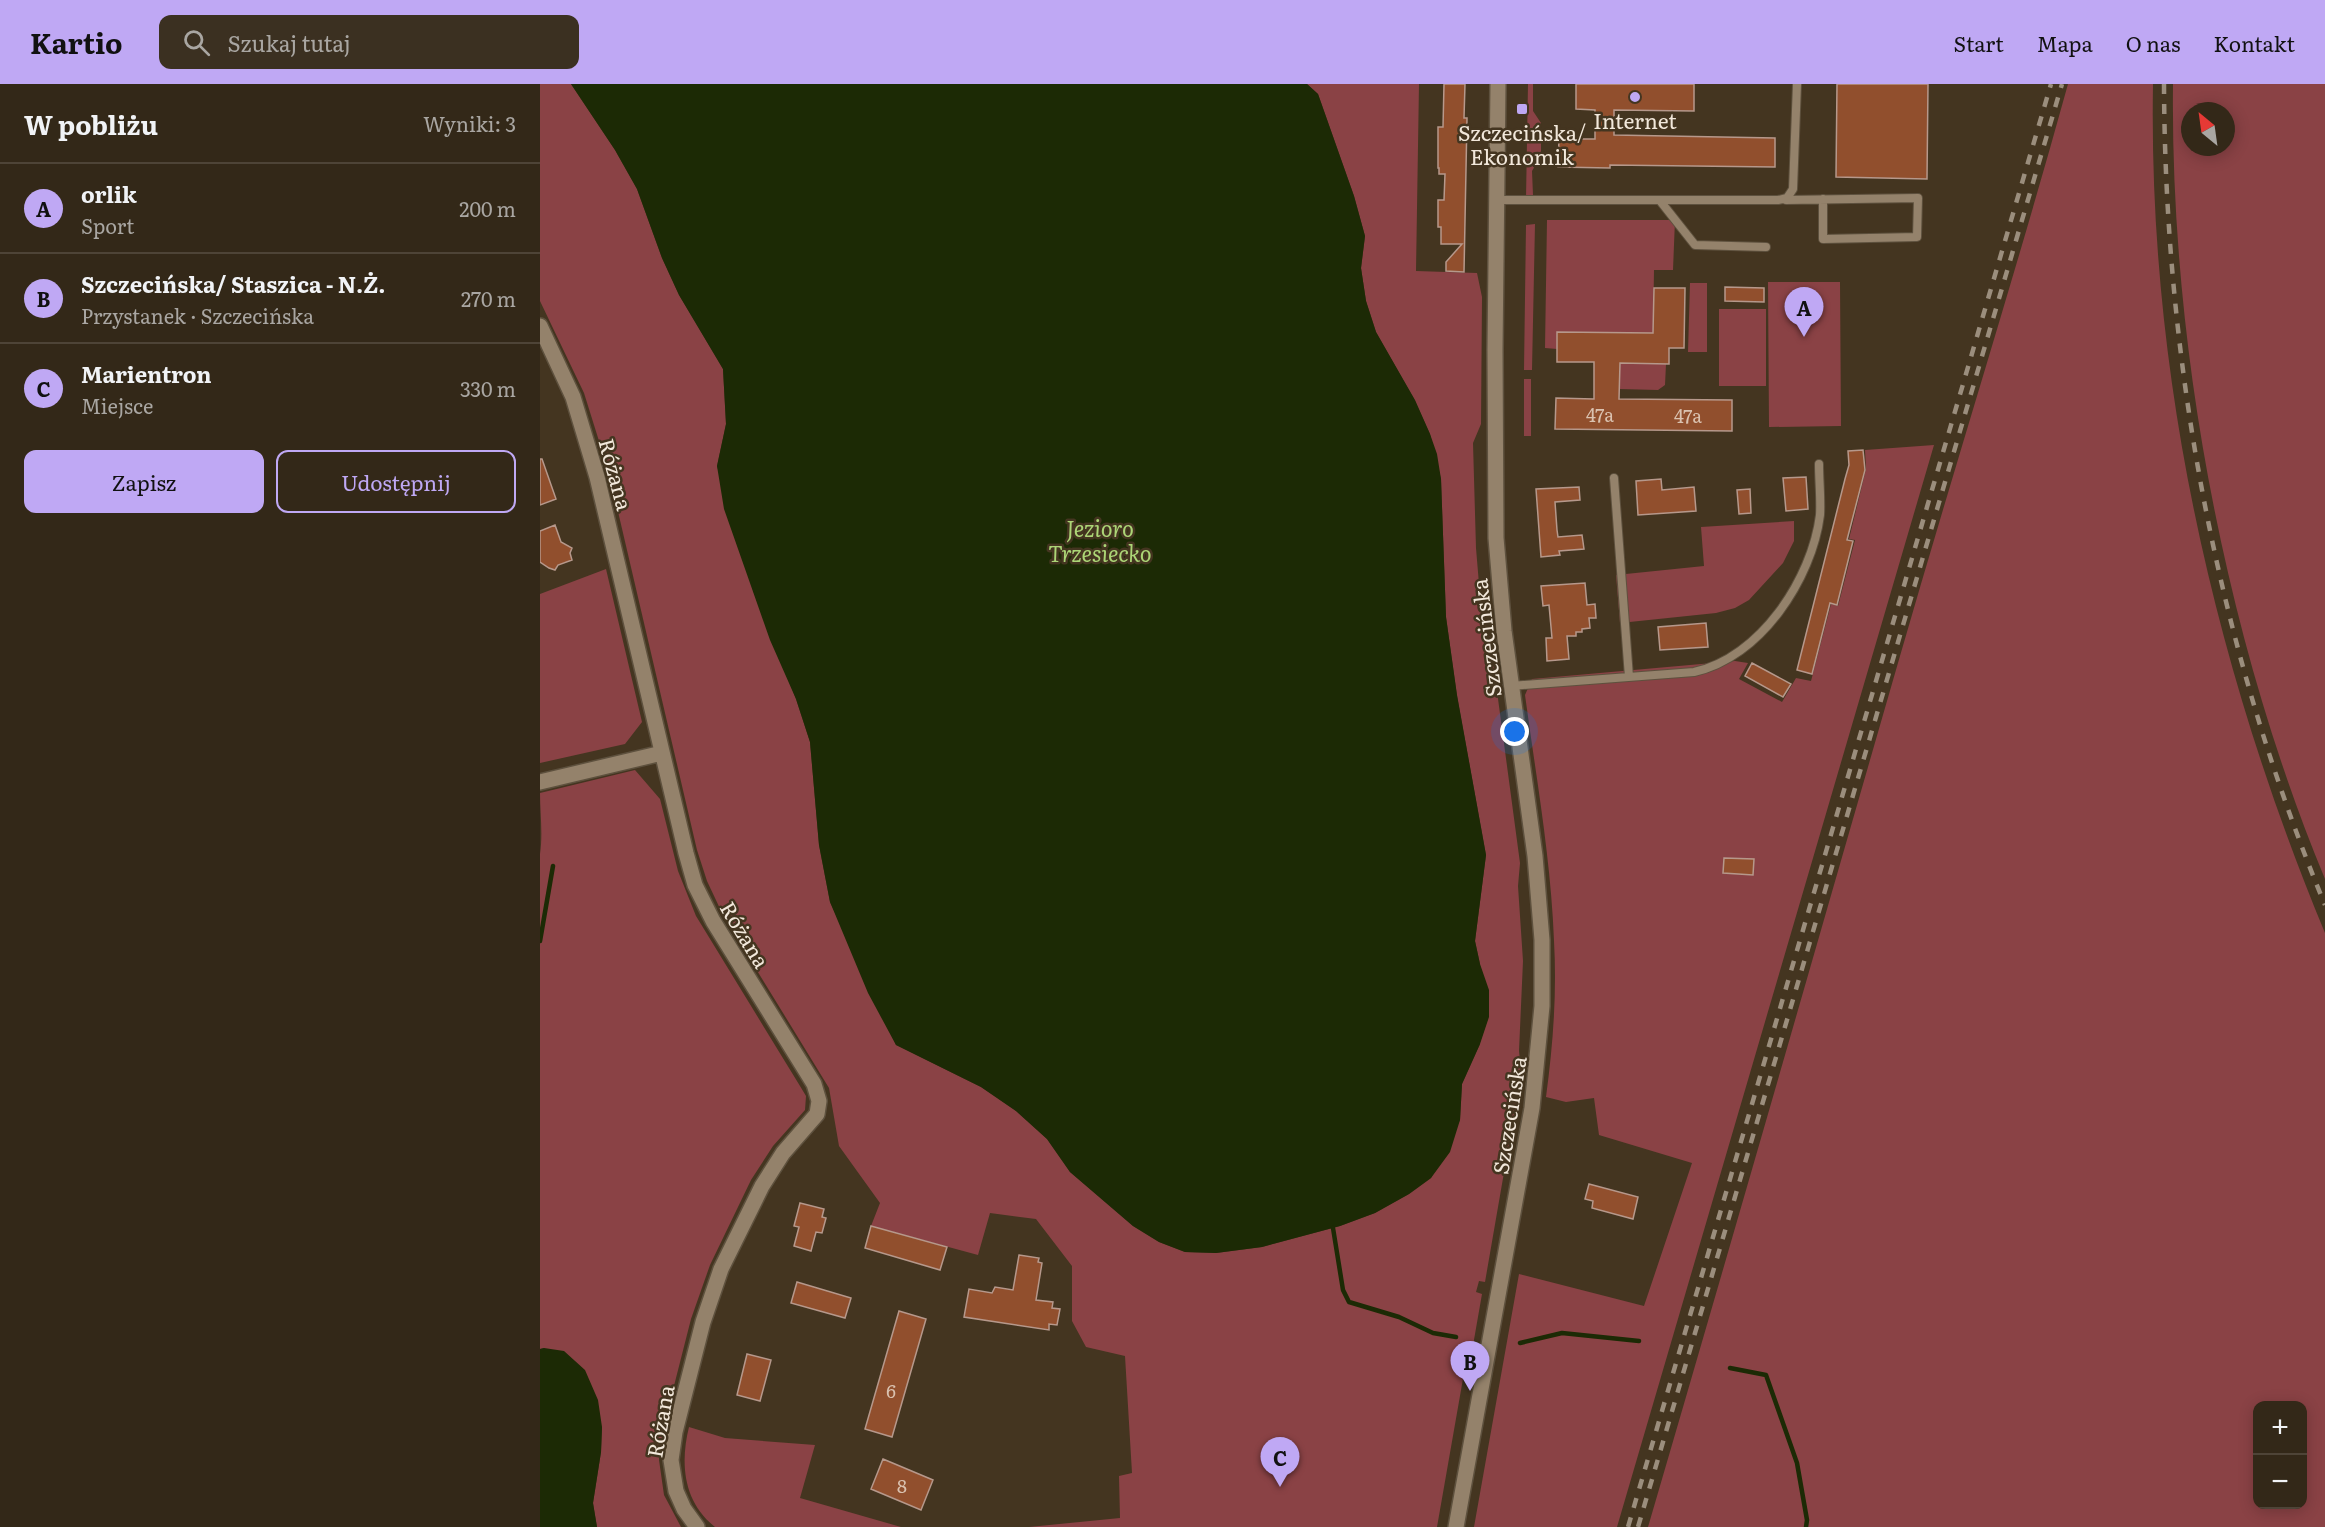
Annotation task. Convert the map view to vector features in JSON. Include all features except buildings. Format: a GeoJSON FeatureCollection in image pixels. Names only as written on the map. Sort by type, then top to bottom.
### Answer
{"type":"FeatureCollection","features":[{"type":"Feature","properties":{"kind":"street","name":"Szczecińska"},"geometry":{"type":"LineString","coordinates":[[1456,1527],[1534,1096],[1543,987],[1542,940],[1535,856],[1499,581],[1495,502],[1498,84]]}},
{"type":"Feature","properties":{"kind":"street","name":"Różana"},"geometry":{"type":"LineString","coordinates":[[540,326],[573,397],[597,477],[689,868],[702,901],[818,1092],[819,1101],[814,1119],[783,1153],[762,1186],[721,1269],[703,1322],[675,1432],[671,1460],[676,1491],[684,1509],[697,1527]]}},
{"type":"Feature","properties":{"kind":"street"},"geometry":{"type":"LineString","coordinates":[[540,782],[662,753]]}},
{"type":"Feature","properties":{"kind":"lane"},"geometry":{"type":"LineString","coordinates":[[1778,200],[1790,196],[1793,189],[1797,84]]}},
{"type":"Feature","properties":{"kind":"lane"},"geometry":{"type":"LineString","coordinates":[[1793,189],[1797,196],[1807,200]]}},
{"type":"Feature","properties":{"kind":"lane"},"geometry":{"type":"LineString","coordinates":[[1497,200],[1661,202],[1918,198],[1917,237],[1823,238],[1823,200]]}},
{"type":"Feature","properties":{"kind":"lane"},"geometry":{"type":"LineString","coordinates":[[1661,202],[1695,245],[1766,247]]}},
{"type":"Feature","properties":{"kind":"lane"},"geometry":{"type":"LineString","coordinates":[[1511,686],[1694,672],[1711,668],[1733,655],[1760,633],[1778,614],[1805,571],[1820,515],[1819,464]]}},
{"type":"Feature","properties":{"kind":"lane"},"geometry":{"type":"LineString","coordinates":[[1614,478],[1629,677]]}},
{"type":"Feature","properties":{"kind":"shaded area"},"geometry":{"type":"Polygon","coordinates":[[[540,84],[571,84],[615,150],[637,189],[662,258],[679,295],[723,369],[726,424],[717,466],[754,593],[796,699],[810,742],[819,845],[830,902],[896,1045],[981,1087],[1016,1111],[1047,1139],[1070,1172],[1133,1226],[1159,1242],[1185,1252],[1216,1253],[1262,1247],[1340,1226],[1375,1213],[1409,1194],[1431,1178],[1460,1120],[1462,1084],[1480,1044],[1480,964],[1475,941],[1486,855],[1457,696],[1446,617],[1441,479],[1430,434],[1415,401],[1376,332],[1366,301],[1361,268],[1365,236],[1354,196],[1318,94],[1307,84],[1419,84],[1416,271],[1477,273],[1482,297],[1481,424],[1473,443],[1476,548],[1481,608],[1490,639],[1520,863],[1518,886],[1523,961],[1519,1051],[1521,1071],[1519,1081],[1522,1081],[1519,1086],[1485,1282],[1479,1281],[1476,1292],[1482,1294],[1468,1374],[1464,1373],[1437,1527],[1029,1527],[1120,1518],[1119,1476],[1132,1473],[1125,1356],[1086,1347],[1072,1321],[1072,1266],[1036,1219],[990,1213],[978,1255],[871,1226],[880,1203],[839,1146],[829,1088],[723,915],[707,881],[697,850],[609,473],[584,393],[540,301],[540,84]]]}},
{"type":"Feature","properties":{"kind":"shaded area"},"geometry":{"type":"Polygon","coordinates":[[[1528,84],[1533,84],[1533,111],[1541,123],[1541,156],[1532,171],[1533,195],[1526,198],[1528,84]]]}},
{"type":"Feature","properties":{"kind":"shaded area"},"geometry":{"type":"Polygon","coordinates":[[[2068,84],[2153,84],[2154,193],[2162,302],[2176,410],[2195,518],[2220,624],[2251,729],[2286,832],[2325,933],[2325,1527],[1648,1527],[1921,584],[2068,84]]]}},
{"type":"Feature","properties":{"kind":"shaded area"},"geometry":{"type":"Polygon","coordinates":[[[2173,84],[2325,84],[2325,879],[2290,786],[2259,690],[2232,590],[2210,489],[2193,387],[2181,284],[2175,183],[2173,84]]]}},
{"type":"Feature","properties":{"kind":"shaded area"},"geometry":{"type":"Polygon","coordinates":[[[1547,220],[1675,220],[1673,270],[1654,270],[1653,333],[1558,332],[1557,349],[1545,348],[1547,220]]]}},
{"type":"Feature","properties":{"kind":"shaded area"},"geometry":{"type":"Polygon","coordinates":[[[1535,224],[1532,370],[1524,370],[1526,225],[1535,224]]]}},
{"type":"Feature","properties":{"kind":"shaded area"},"geometry":{"type":"Polygon","coordinates":[[[1768,282],[1840,282],[1841,426],[1769,427],[1768,282]]]}},
{"type":"Feature","properties":{"kind":"shaded area"},"geometry":{"type":"Polygon","coordinates":[[[1690,283],[1707,283],[1707,352],[1688,352],[1690,283]]]}},
{"type":"Feature","properties":{"kind":"shaded area"},"geometry":{"type":"Polygon","coordinates":[[[1719,309],[1766,309],[1766,386],[1719,386],[1719,309]]]}},
{"type":"Feature","properties":{"kind":"shaded area"},"geometry":{"type":"Polygon","coordinates":[[[1620,363],[1666,364],[1665,385],[1658,390],[1619,389],[1620,363]]]}},
{"type":"Feature","properties":{"kind":"shaded area"},"geometry":{"type":"Polygon","coordinates":[[[1524,379],[1531,379],[1531,436],[1524,436],[1524,379]]]}},
{"type":"Feature","properties":{"kind":"shaded area"},"geometry":{"type":"Polygon","coordinates":[[[1934,445],[1617,1527],[1474,1527],[1519,1274],[1644,1306],[1692,1163],[1599,1135],[1594,1098],[1566,1102],[1546,1097],[1554,1019],[1554,941],[1546,849],[1525,695],[1532,679],[1735,661],[1748,663],[1739,679],[1782,702],[1796,678],[1811,681],[1831,604],[1838,606],[1855,540],[1849,539],[1866,469],[1865,450],[1934,445]]]}},
{"type":"Feature","properties":{"kind":"shaded area"},"geometry":{"type":"Polygon","coordinates":[[[1794,521],[1794,541],[1783,563],[1749,600],[1735,608],[1716,613],[1620,623],[1616,575],[1704,566],[1701,527],[1794,521]]]}},
{"type":"Feature","properties":{"kind":"shaded area"},"geometry":{"type":"Polygon","coordinates":[[[606,569],[642,722],[625,744],[540,763],[540,594],[606,569]]]}},
{"type":"Feature","properties":{"kind":"shaded area"},"geometry":{"type":"Polygon","coordinates":[[[635,770],[660,799],[678,871],[696,916],[806,1096],[805,1110],[773,1146],[751,1180],[710,1265],[691,1319],[663,1429],[659,1460],[664,1495],[681,1527],[597,1527],[593,1503],[601,1452],[602,1428],[544,1348],[540,1349],[540,793],[635,770]]]}},
{"type":"Feature","properties":{"kind":"shaded area"},"geometry":{"type":"Polygon","coordinates":[[[689,1427],[725,1438],[815,1445],[800,1498],[901,1527],[715,1527],[704,1517],[690,1494],[685,1468],[689,1427]]]}},
{"type":"Feature","properties":{"kind":"water","name":"Jezioro Trzesiecko"},"geometry":{"type":"Polygon","coordinates":[[[571,84],[1307,84],[1318,94],[1354,196],[1365,236],[1361,268],[1366,301],[1376,332],[1415,400],[1437,454],[1441,479],[1446,617],[1457,695],[1486,855],[1475,941],[1489,990],[1489,1017],[1462,1084],[1460,1120],[1450,1152],[1431,1178],[1409,1194],[1375,1213],[1340,1226],[1262,1247],[1216,1253],[1185,1252],[1159,1242],[1133,1226],[1070,1172],[1047,1139],[1016,1111],[981,1087],[896,1045],[868,993],[830,902],[819,845],[810,742],[796,699],[770,640],[724,509],[717,466],[726,424],[723,369],[679,295],[662,258],[637,189],[615,150],[571,84]]]}},
{"type":"Feature","properties":{"kind":"water"},"geometry":{"type":"Polygon","coordinates":[[[540,1349],[564,1351],[585,1370],[598,1400],[602,1427],[601,1452],[593,1503],[597,1527],[540,1527],[540,1349]]]}},
{"type":"Feature","properties":{"kind":"waterway"},"geometry":{"type":"LineString","coordinates":[[540,941],[553,866]]}},
{"type":"Feature","properties":{"kind":"waterway"},"geometry":{"type":"LineString","coordinates":[[1333,1228],[1343,1290],[1349,1302],[1399,1317],[1433,1333],[1456,1337]]}},
{"type":"Feature","properties":{"kind":"waterway"},"geometry":{"type":"LineString","coordinates":[[1520,1343],[1562,1333],[1639,1341]]}},
{"type":"Feature","properties":{"kind":"waterway"},"geometry":{"type":"LineString","coordinates":[[1730,1368],[1766,1375],[1797,1463],[1807,1520],[1806,1527]]}},
{"type":"Feature","properties":{"kind":"railway"},"geometry":{"type":"LineString","coordinates":[[1628,1527],[2051,84]]}},
{"type":"Feature","properties":{"kind":"railway"},"geometry":{"type":"LineString","coordinates":[[1638,1527],[2062,84]]}},
{"type":"Feature","properties":{"kind":"railway"},"geometry":{"type":"LineString","coordinates":[[2164,84],[2167,189],[2174,294],[2187,399],[2204,502],[2227,605],[2254,707],[2287,807],[2325,905]]}},
{"type":"Feature","properties":{"kind":"place","name":"Internet"},"geometry":{"type":"Point","coordinates":[1635,97]}},
{"type":"Feature","properties":{"kind":"place","name":"Szczecińska/ Ekonomik"},"geometry":{"type":"Point","coordinates":[1522,109]}},
{"type":"Feature","properties":{"kind":"place","name":"orlik"},"geometry":{"type":"Point","coordinates":[1804,337]}},
{"type":"Feature","properties":{"kind":"place","name":"Szczecińska/ Staszica - N.Ż."},"geometry":{"type":"Point","coordinates":[1470,1391]}},
{"type":"Feature","properties":{"kind":"place","name":"Marientron"},"geometry":{"type":"Point","coordinates":[1280,1487]}}]}
